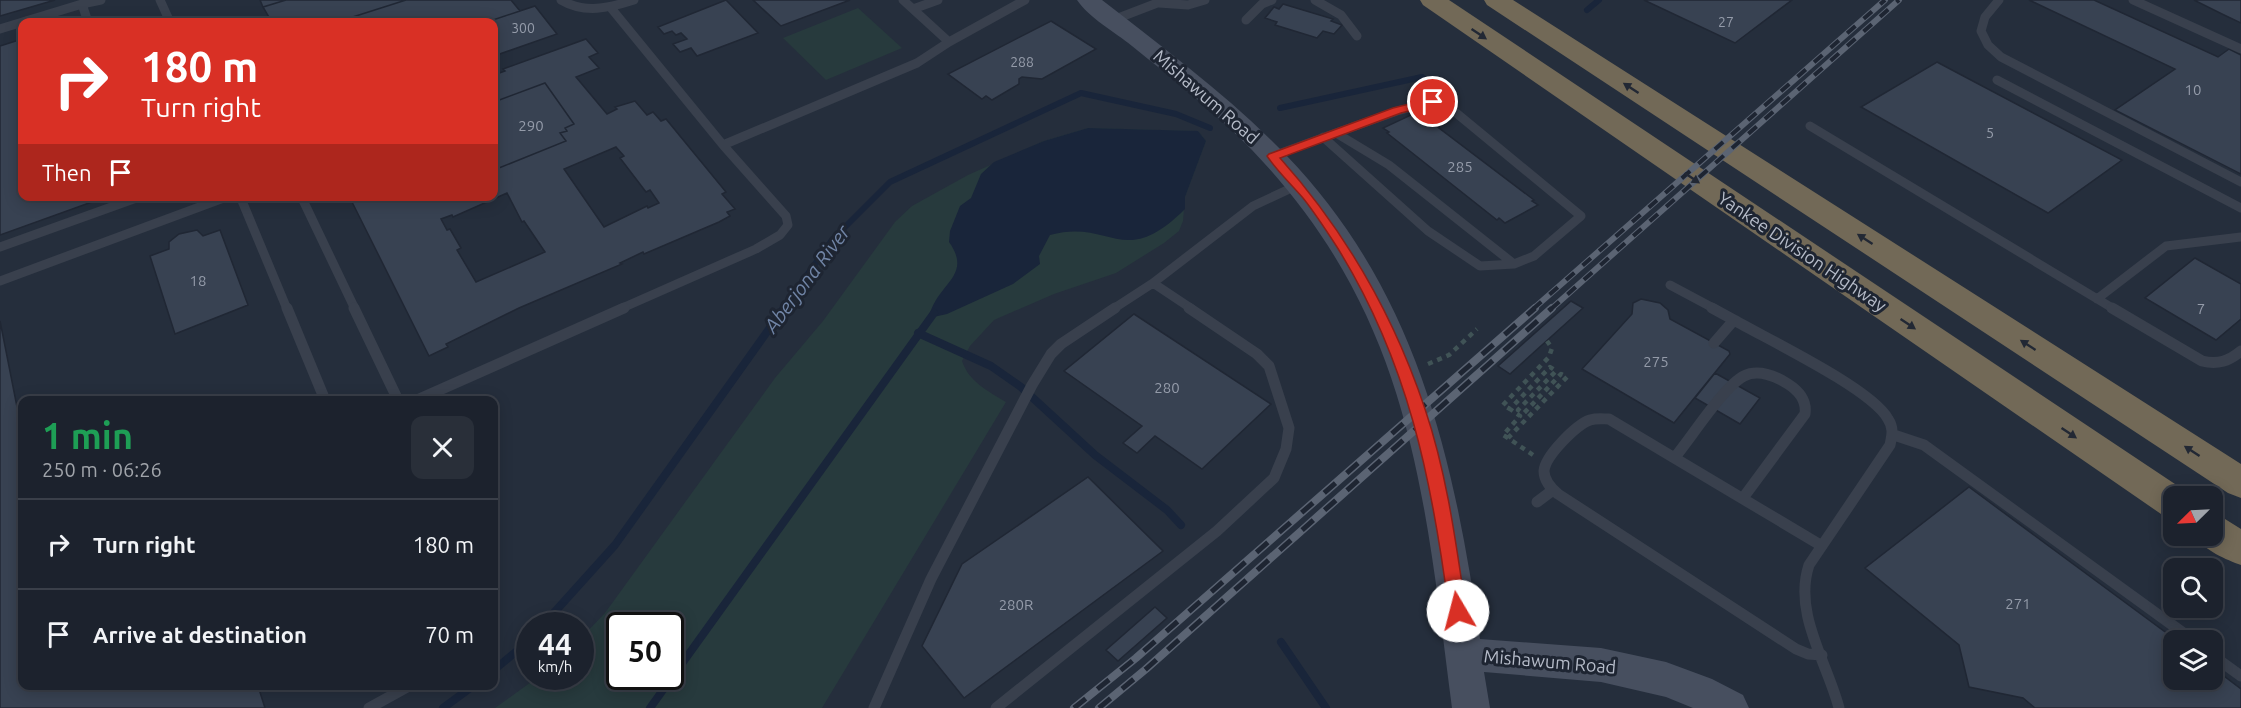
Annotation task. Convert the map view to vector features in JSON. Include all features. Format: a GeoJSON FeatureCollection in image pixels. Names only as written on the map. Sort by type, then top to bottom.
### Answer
{"type":"FeatureCollection","features":[{"type":"Feature","properties":{"kind":"highway","name":"Yankee Division Highway"},"geometry":{"type":"LineString","coordinates":[[1432,0],[1737,209],[2163,496]]}},
{"type":"Feature","properties":{"kind":"highway"},"geometry":{"type":"LineString","coordinates":[[1496,0],[2241,483]]}},
{"type":"Feature","properties":{"kind":"highway"},"geometry":{"type":"LineString","coordinates":[[2223,537],[2241,549]]}},
{"type":"Feature","properties":{"kind":"main road","name":"Mishawum Road"},"geometry":{"type":"LineString","coordinates":[[1088,0],[1237,120],[1298,184],[1357,269],[1407,376],[1430,453],[1447,533],[1463,654],[1642,671],[1694,689],[1730,708]]}},
{"type":"Feature","properties":{"kind":"main road"},"geometry":{"type":"LineString","coordinates":[[1463,654],[1471,708]]}},
{"type":"Feature","properties":{"kind":"lane"},"geometry":{"type":"LineString","coordinates":[[36,18],[101,0]]}},
{"type":"Feature","properties":{"kind":"lane"},"geometry":{"type":"LineString","coordinates":[[160,0],[168,18]]}},
{"type":"Feature","properties":{"kind":"lane"},"geometry":{"type":"LineString","coordinates":[[561,0],[585,10],[611,8],[634,0]]}},
{"type":"Feature","properties":{"kind":"lane"},"geometry":{"type":"LineString","coordinates":[[903,0],[949,42]]}},
{"type":"Feature","properties":{"kind":"lane"},"geometry":{"type":"LineString","coordinates":[[913,9],[938,0]]}},
{"type":"Feature","properties":{"kind":"lane"},"geometry":{"type":"LineString","coordinates":[[723,145],[917,63],[949,42],[1025,0]]}},
{"type":"Feature","properties":{"kind":"lane"},"geometry":{"type":"LineString","coordinates":[[1113,20],[1155,2],[1188,4],[1205,0]]}},
{"type":"Feature","properties":{"kind":"lane"},"geometry":{"type":"LineString","coordinates":[[1246,20],[1262,4],[1272,0]]}},
{"type":"Feature","properties":{"kind":"lane"},"geometry":{"type":"LineString","coordinates":[[1315,0],[1341,15],[1357,36]]}},
{"type":"Feature","properties":{"kind":"lane"},"geometry":{"type":"LineString","coordinates":[[1999,0],[1985,17],[1981,28],[1986,42],[2000,57],[2241,182]]}},
{"type":"Feature","properties":{"kind":"lane"},"geometry":{"type":"LineString","coordinates":[[2133,0],[2241,49]]}},
{"type":"Feature","properties":{"kind":"lane"},"geometry":{"type":"LineString","coordinates":[[82,4],[87,18]]}},
{"type":"Feature","properties":{"kind":"lane"},"geometry":{"type":"LineString","coordinates":[[426,396],[745,254],[780,235],[788,225],[786,216],[723,145],[611,8]]}},
{"type":"Feature","properties":{"kind":"lane"},"geometry":{"type":"LineString","coordinates":[[0,29],[18,24]]}},
{"type":"Feature","properties":{"kind":"lane"},"geometry":{"type":"LineString","coordinates":[[1997,80],[2241,208]]}},
{"type":"Feature","properties":{"kind":"lane"},"geometry":{"type":"LineString","coordinates":[[1273,156],[1397,111],[1433,102],[1449,107],[1581,216],[1534,256],[1514,264],[1480,266],[1428,231],[1323,138]]}},
{"type":"Feature","properties":{"kind":"lane"},"geometry":{"type":"LineString","coordinates":[[1810,126],[2201,361],[2224,363],[2241,351]]}},
{"type":"Feature","properties":{"kind":"lane"},"geometry":{"type":"LineString","coordinates":[[1336,133],[1389,165],[1514,264]]}},
{"type":"Feature","properties":{"kind":"lane"},"geometry":{"type":"LineString","coordinates":[[874,708],[931,579],[1021,405],[1051,354],[1061,344],[1153,283],[1256,204],[1298,184]]}},
{"type":"Feature","properties":{"kind":"lane"},"geometry":{"type":"LineString","coordinates":[[0,247],[128,201]]}},
{"type":"Feature","properties":{"kind":"lane"},"geometry":{"type":"LineString","coordinates":[[0,281],[216,201]]}},
{"type":"Feature","properties":{"kind":"lane"},"geometry":{"type":"LineString","coordinates":[[242,201],[322,396]]}},
{"type":"Feature","properties":{"kind":"lane"},"geometry":{"type":"LineString","coordinates":[[303,201],[396,396]]}},
{"type":"Feature","properties":{"kind":"lane"},"geometry":{"type":"LineString","coordinates":[[2097,299],[2169,244],[2241,237]]}},
{"type":"Feature","properties":{"kind":"lane"},"geometry":{"type":"LineString","coordinates":[[996,708],[1231,519],[1266,487],[1283,459],[1289,428],[1267,363],[1153,283]]}},
{"type":"Feature","properties":{"kind":"lane"},"geometry":{"type":"LineString","coordinates":[[1670,285],[1833,375],[1873,403],[1888,418],[1893,435],[1890,445],[1806,569],[1802,585],[1804,602],[1839,708]]}},
{"type":"Feature","properties":{"kind":"lane"},"geometry":{"type":"LineString","coordinates":[[1714,343],[1734,320]]}},
{"type":"Feature","properties":{"kind":"lane"},"geometry":{"type":"LineString","coordinates":[[1675,457],[1740,378],[1761,374],[1786,382],[1804,400],[1805,414],[1743,498]]}},
{"type":"Feature","properties":{"kind":"lane"},"geometry":{"type":"LineString","coordinates":[[1822,546],[1619,424],[1597,417],[1580,424],[1546,464],[1545,477],[1553,490],[1796,649],[1808,654],[1822,655]]}},
{"type":"Feature","properties":{"kind":"lane"},"geometry":{"type":"LineString","coordinates":[[1893,435],[1924,446],[2179,630]]}},
{"type":"Feature","properties":{"kind":"lane"},"geometry":{"type":"LineString","coordinates":[[1537,502],[1553,490]]}},
{"type":"Feature","properties":{"kind":"lane"},"geometry":{"type":"LineString","coordinates":[[2223,663],[2241,676]]}},
{"type":"Feature","properties":{"kind":"lane"},"geometry":{"type":"LineString","coordinates":[[369,708],[402,690]]}},
{"type":"Feature","properties":{"kind":"path"},"geometry":{"type":"LineString","coordinates":[[1407,376],[1438,362],[1456,350],[1477,328]]}},
{"type":"Feature","properties":{"kind":"path"},"geometry":{"type":"LineString","coordinates":[[1546,341],[1552,348],[1551,354],[1503,405],[1520,416],[1503,435],[1546,464]]}},
{"type":"Feature","properties":{"kind":"path"},"geometry":{"type":"LineString","coordinates":[[1508,438],[1567,377],[1561,374],[1524,413],[1518,410],[1556,371],[1550,367],[1509,409]]}},
{"type":"Feature","properties":{"kind":"path"},"geometry":{"type":"LineString","coordinates":[[70,396],[73,393]]}},
{"type":"Feature","properties":{"kind":"shaded area"},"geometry":{"type":"Polygon","coordinates":[[[858,8],[902,48],[826,80],[783,38],[858,8]]]}},
{"type":"Feature","properties":{"kind":"shaded area"},"geometry":{"type":"Polygon","coordinates":[[[1088,128],[1198,131],[1206,141],[1185,197],[1183,221],[1179,231],[1116,273],[1054,294],[994,320],[970,346],[962,361],[969,375],[1006,402],[822,708],[495,708],[520,690],[594,690],[594,624],[605,613],[775,378],[823,321],[895,222],[912,206],[968,175],[1044,141],[1088,128]]]}},
{"type":"Feature","properties":{"kind":"water"},"geometry":{"type":"Polygon","coordinates":[[[1088,128],[1198,131],[1206,141],[1185,197],[1185,209],[1164,227],[1146,237],[1131,240],[1088,232],[1050,235],[1039,256],[1040,264],[1013,284],[947,314],[929,318],[938,297],[951,280],[957,264],[956,254],[949,242],[950,231],[960,206],[971,198],[981,174],[994,162],[1044,141],[1088,128]]]}},
{"type":"Feature","properties":{"kind":"building"},"geometry":{"type":"Polygon","coordinates":[[[0,0],[55,0],[0,16],[0,0]]]}},
{"type":"Feature","properties":{"kind":"building"},"geometry":{"type":"Polygon","coordinates":[[[260,0],[286,0],[263,7],[260,0]]]}},
{"type":"Feature","properties":{"kind":"building"},"geometry":{"type":"Polygon","coordinates":[[[286,0],[406,0],[350,18],[269,18],[263,7],[286,0]]]}},
{"type":"Feature","properties":{"kind":"building"},"geometry":{"type":"Polygon","coordinates":[[[406,0],[511,0],[520,11],[498,18],[350,18],[406,0]]]}},
{"type":"Feature","properties":{"kind":"building"},"geometry":{"type":"Polygon","coordinates":[[[726,0],[758,33],[697,56],[691,48],[680,52],[673,44],[687,39],[681,33],[676,35],[672,31],[664,34],[658,27],[726,0]]]}},
{"type":"Feature","properties":{"kind":"building"},"geometry":{"type":"Polygon","coordinates":[[[753,0],[850,0],[781,26],[753,0]]]}},
{"type":"Feature","properties":{"kind":"building"},"geometry":{"type":"Polygon","coordinates":[[[1644,0],[1792,0],[1735,43],[1644,0]]]}},
{"type":"Feature","properties":{"kind":"building"},"geometry":{"type":"Polygon","coordinates":[[[2029,0],[2094,0],[2218,57],[2229,49],[2241,55],[2241,174],[2115,110],[2175,69],[2029,0]]]}},
{"type":"Feature","properties":{"kind":"building"},"geometry":{"type":"Polygon","coordinates":[[[2194,0],[2241,0],[2241,23],[2222,14],[2194,0]]]}},
{"type":"Feature","properties":{"kind":"building"},"geometry":{"type":"Polygon","coordinates":[[[1283,4],[1333,19],[1331,21],[1342,25],[1334,34],[1323,31],[1317,38],[1275,25],[1277,22],[1265,18],[1274,7],[1279,9],[1283,4]]]}},
{"type":"Feature","properties":{"kind":"building"},"geometry":{"type":"Polygon","coordinates":[[[535,6],[557,34],[498,55],[498,18],[535,6]]]}},
{"type":"Feature","properties":{"kind":"building"},"geometry":{"type":"Polygon","coordinates":[[[1051,21],[1096,49],[1042,79],[1022,77],[1019,79],[1019,84],[992,100],[986,96],[982,99],[948,74],[1051,21]]]}},
{"type":"Feature","properties":{"kind":"building"},"geometry":{"type":"Polygon","coordinates":[[[586,39],[598,53],[589,57],[599,68],[576,77],[607,114],[617,109],[615,107],[635,101],[647,115],[653,112],[661,121],[666,119],[726,192],[722,194],[735,209],[727,212],[730,216],[719,222],[644,254],[643,252],[620,263],[622,264],[519,308],[446,344],[448,347],[429,356],[352,201],[489,201],[453,217],[452,215],[441,219],[461,248],[457,250],[476,282],[545,252],[524,221],[522,222],[507,193],[498,197],[498,168],[566,141],[560,133],[567,131],[565,128],[574,124],[545,83],[498,101],[498,74],[505,71],[503,69],[586,39]],[[616,147],[564,169],[604,227],[647,206],[648,208],[659,203],[650,190],[646,192],[620,158],[624,156],[616,147]]]}},
{"type":"Feature","properties":{"kind":"building"},"geometry":{"type":"Polygon","coordinates":[[[18,40],[18,201],[95,201],[0,235],[0,46],[18,40]]]}},
{"type":"Feature","properties":{"kind":"building"},"geometry":{"type":"Polygon","coordinates":[[[1937,62],[2122,160],[2048,213],[1861,107],[1937,62]]]}},
{"type":"Feature","properties":{"kind":"building"},"geometry":{"type":"Polygon","coordinates":[[[545,83],[574,124],[565,128],[567,131],[560,133],[566,141],[498,168],[498,101],[545,83]]]}},
{"type":"Feature","properties":{"kind":"building"},"geometry":{"type":"Polygon","coordinates":[[[1415,113],[1423,116],[1538,205],[1505,223],[1499,218],[1497,220],[1383,128],[1415,113]]]}},
{"type":"Feature","properties":{"kind":"building"},"geometry":{"type":"Polygon","coordinates":[[[197,230],[203,236],[220,230],[248,305],[175,334],[150,256],[169,249],[169,242],[179,234],[197,230]]]}},
{"type":"Feature","properties":{"kind":"building"},"geometry":{"type":"Polygon","coordinates":[[[2195,258],[2241,284],[2241,319],[2216,340],[2145,298],[2195,258]]]}},
{"type":"Feature","properties":{"kind":"building"},"geometry":{"type":"Polygon","coordinates":[[[1641,299],[1660,303],[1668,310],[1670,319],[1729,351],[1730,354],[1674,423],[1582,369],[1632,314],[1633,303],[1641,299]]]}},
{"type":"Feature","properties":{"kind":"building"},"geometry":{"type":"Polygon","coordinates":[[[1571,301],[1583,308],[1510,374],[1498,366],[1571,301]]]}},
{"type":"Feature","properties":{"kind":"building"},"geometry":{"type":"Polygon","coordinates":[[[1134,314],[1271,404],[1202,469],[1155,436],[1137,453],[1123,443],[1142,426],[1064,371],[1134,314]]]}},
{"type":"Feature","properties":{"kind":"building"},"geometry":{"type":"Polygon","coordinates":[[[0,321],[18,412],[18,690],[259,690],[265,708],[0,708],[0,321]]]}},
{"type":"Feature","properties":{"kind":"building"},"geometry":{"type":"Polygon","coordinates":[[[1715,373],[1760,398],[1740,424],[1695,398],[1715,373]]]}},
{"type":"Feature","properties":{"kind":"building"},"geometry":{"type":"Polygon","coordinates":[[[1088,477],[1163,551],[964,698],[922,646],[962,564],[1088,477]]]}},
{"type":"Feature","properties":{"kind":"building"},"geometry":{"type":"Polygon","coordinates":[[[1969,487],[2163,630],[2163,690],[2223,690],[2223,675],[2241,689],[2241,708],[2035,708],[2023,698],[1969,687],[1959,645],[1865,568],[1969,487]]]}},
{"type":"Feature","properties":{"kind":"building"},"geometry":{"type":"Polygon","coordinates":[[[1155,607],[1167,618],[1118,661],[1106,650],[1155,607]]]}},
{"type":"Feature","properties":{"kind":"waterway","name":"Aberjona River"},"geometry":{"type":"LineString","coordinates":[[1587,10],[1599,0]]}},
{"type":"Feature","properties":{"kind":"waterway","name":"Aberjona River"},"geometry":{"type":"LineString","coordinates":[[1280,108],[1422,77]]}},
{"type":"Feature","properties":{"kind":"waterway","name":"Aberjona River"},"geometry":{"type":"LineString","coordinates":[[783,309],[832,240],[890,182],[1081,93],[1176,114],[1210,128]]}},
{"type":"Feature","properties":{"kind":"waterway","name":"Aberjona River"},"geometry":{"type":"LineString","coordinates":[[555,612],[615,545],[784,308]]}},
{"type":"Feature","properties":{"kind":"waterway"},"geometry":{"type":"LineString","coordinates":[[919,334],[934,313]]}},
{"type":"Feature","properties":{"kind":"waterway"},"geometry":{"type":"LineString","coordinates":[[650,708],[919,334]]}},
{"type":"Feature","properties":{"kind":"waterway"},"geometry":{"type":"LineString","coordinates":[[919,334],[991,366],[1021,387],[1095,455],[1167,510],[1181,525]]}},
{"type":"Feature","properties":{"kind":"waterway"},"geometry":{"type":"LineString","coordinates":[[1281,642],[1326,708]]}},
{"type":"Feature","properties":{"kind":"waterway","name":"Aberjona River"},"geometry":{"type":"LineString","coordinates":[[498,667],[516,652]]}},
{"type":"Feature","properties":{"kind":"waterway","name":"Aberjona River"},"geometry":{"type":"LineString","coordinates":[[443,708],[468,690]]}},
{"type":"Feature","properties":{"kind":"railway"},"geometry":{"type":"LineString","coordinates":[[1533,309],[1885,0]]}},
{"type":"Feature","properties":{"kind":"railway"},"geometry":{"type":"LineString","coordinates":[[1551,309],[1899,0]]}},
{"type":"Feature","properties":{"kind":"railway"},"geometry":{"type":"LineString","coordinates":[[1074,708],[1136,658],[1535,308]]}},
{"type":"Feature","properties":{"kind":"railway"},"geometry":{"type":"LineString","coordinates":[[1099,708],[1146,669],[1552,308]]}},
{"type":"Feature","properties":{"kind":"route"},"geometry":{"type":"LineString","coordinates":[[1433,102],[1397,111],[1273,156],[1307,195],[1341,243],[1368,289],[1404,368],[1419,410],[1440,497],[1458,611]]}}]}
